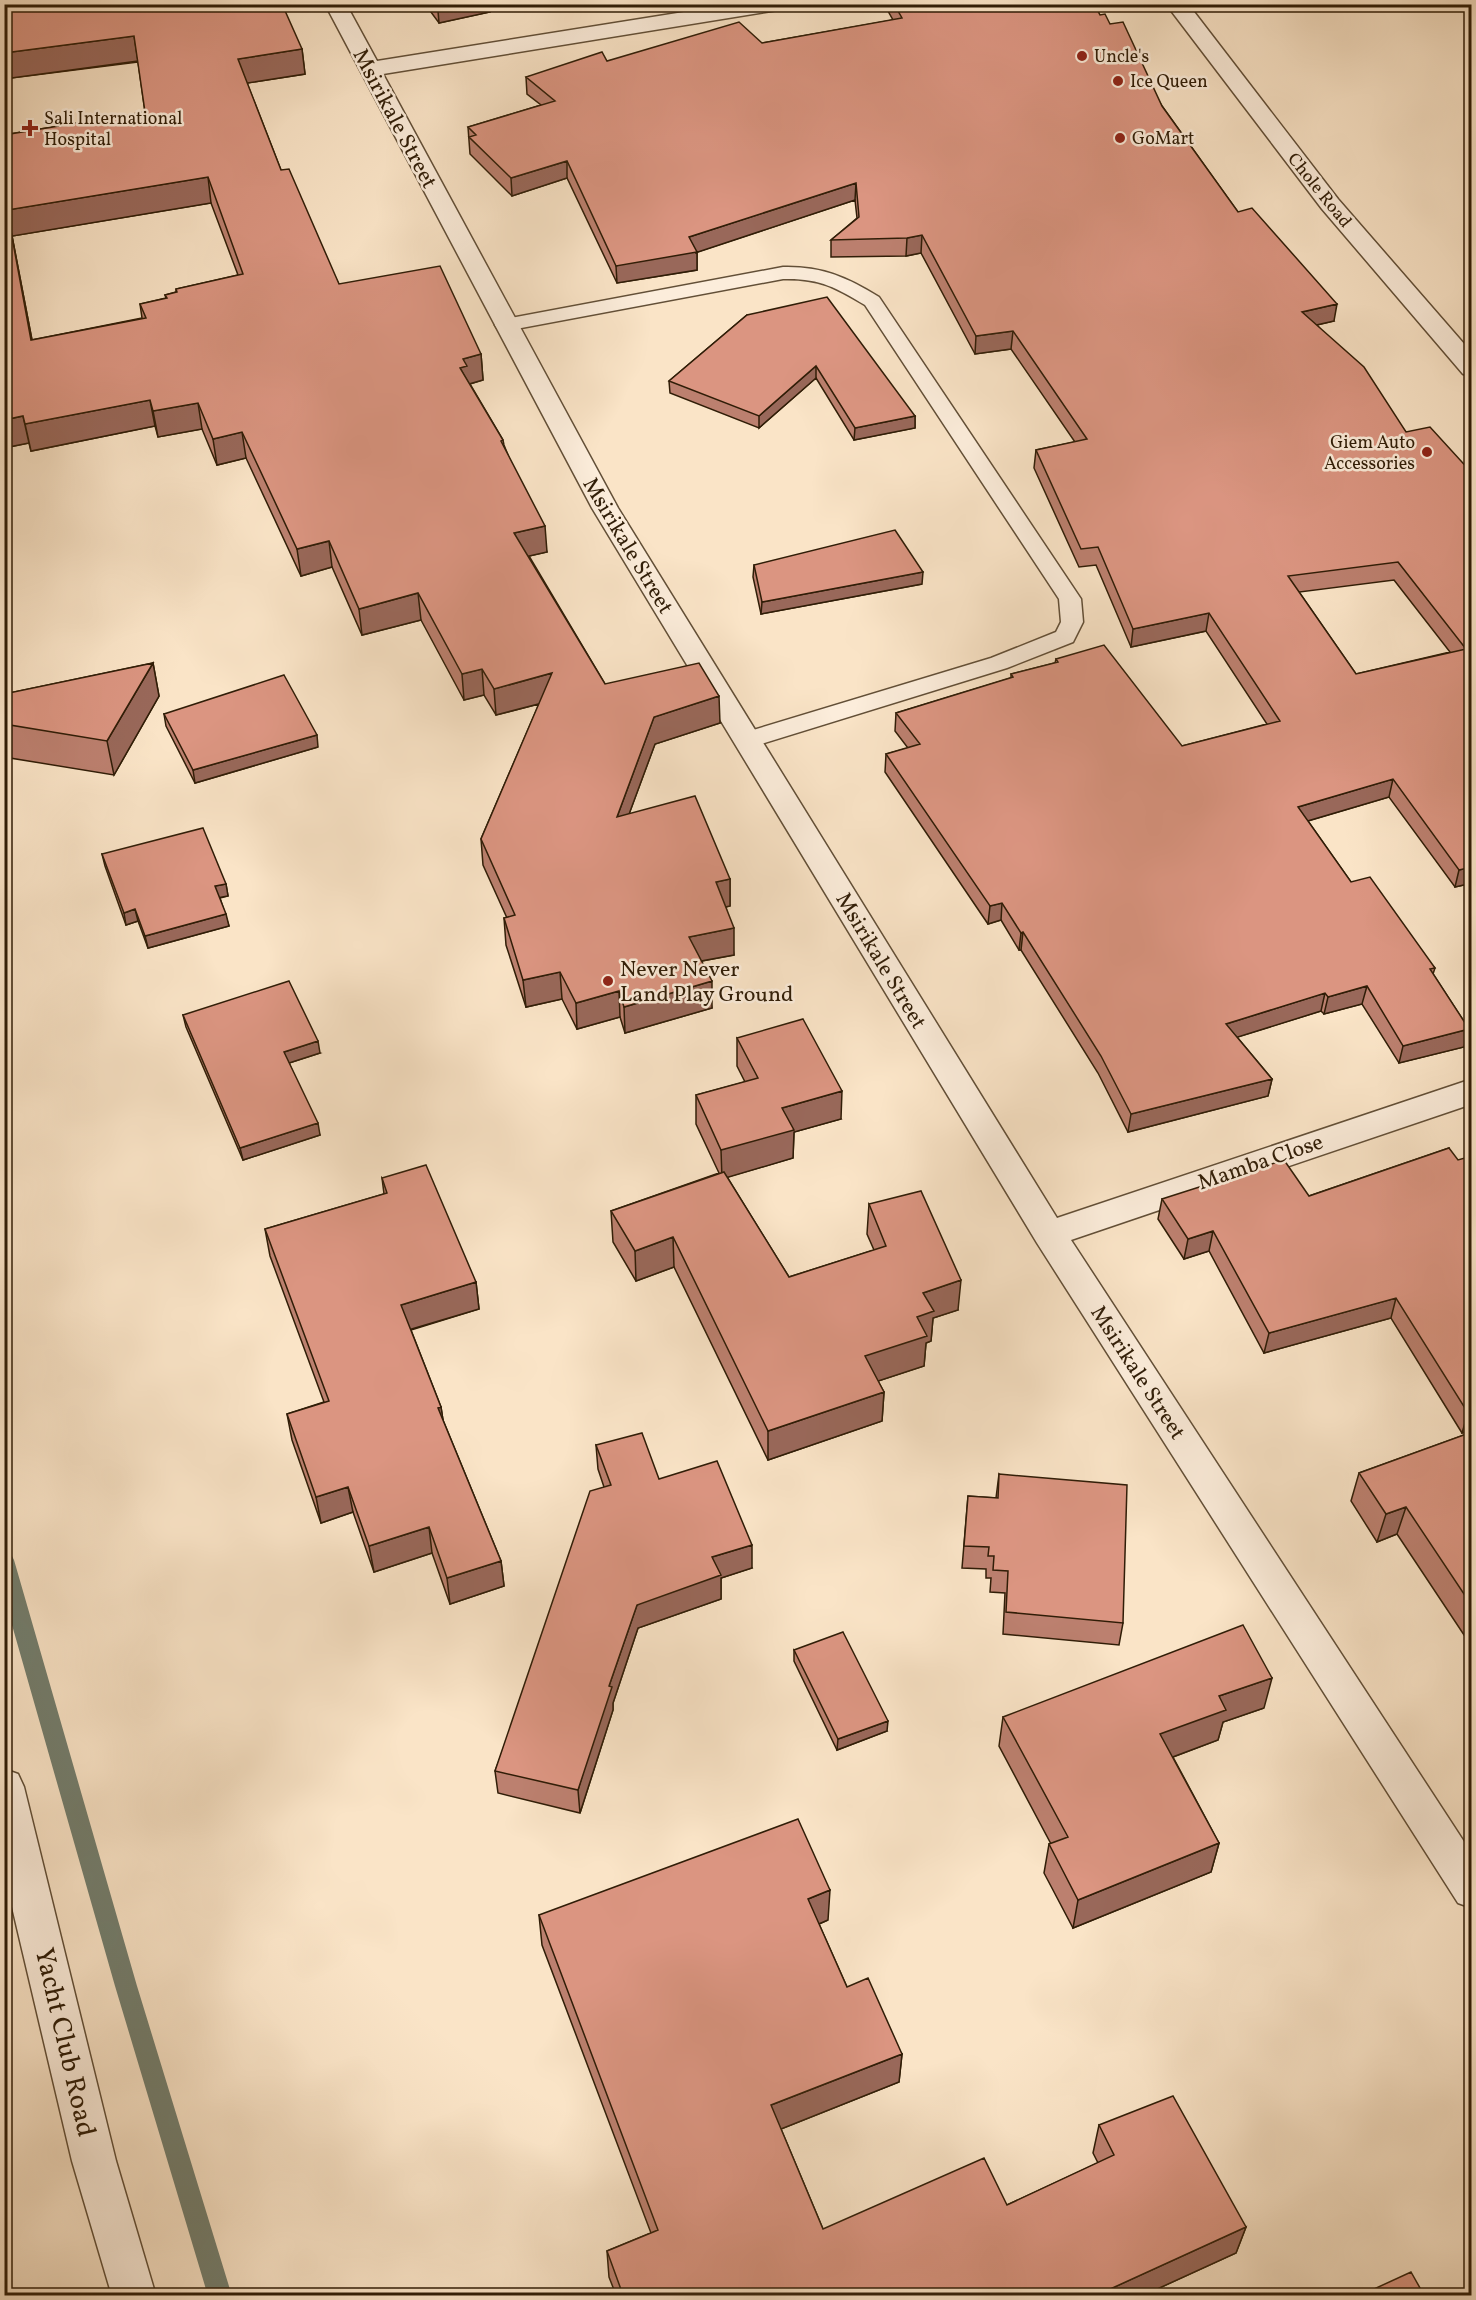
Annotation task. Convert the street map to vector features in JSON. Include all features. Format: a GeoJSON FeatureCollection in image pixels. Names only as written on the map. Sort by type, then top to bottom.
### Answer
{"type":"FeatureCollection","features":[{"type":"Feature","properties":{"kind":"street","name":"Msirikale Street"},"geometry":{"type":"LineString","coordinates":[[335,4],[504,325],[605,508],[1049,1234],[1472,1890]]}},
{"type":"Feature","properties":{"kind":"street"},"geometry":{"type":"LineString","coordinates":[[371,69],[778,4]]}},
{"type":"Feature","properties":{"kind":"street","name":"Chole Road"},"geometry":{"type":"LineString","coordinates":[[1176,4],[1330,204],[1472,369]]}},
{"type":"Feature","properties":{"kind":"street","name":"Mamba Close"},"geometry":{"type":"LineString","coordinates":[[1049,1234],[1472,1091]]}},
{"type":"Feature","properties":{"kind":"street","name":"Yacht Club Road"},"geometry":{"type":"LineString","coordinates":[[4,1787],[94,2161],[134,2295]]}},
{"type":"Feature","properties":{"kind":"lane"},"geometry":{"type":"LineString","coordinates":[[504,325],[783,273],[810,271],[831,276],[872,301],[1070,599],[1072,622],[1065,637],[999,663],[748,740]]}},
{"type":"Feature","properties":{"kind":"building"},"geometry":{"type":"Polygon","coordinates":[[[4,4],[282,4],[302,49],[238,59],[281,170],[289,169],[339,284],[440,266],[481,354],[463,359],[467,366],[460,368],[503,440],[501,441],[545,526],[514,533],[605,684],[699,663],[719,696],[654,717],[617,817],[695,796],[730,879],[716,882],[734,928],[689,937],[712,981],[624,1007],[619,991],[576,1003],[560,972],[523,980],[504,918],[515,915],[481,839],[552,673],[494,689],[482,669],[462,674],[418,593],[359,609],[329,541],[297,549],[242,432],[213,439],[198,403],[153,411],[150,400],[25,424],[23,416],[4,420],[4,135],[145,112],[134,36],[4,53],[4,4]],[[208,177],[7,210],[31,340],[146,318],[140,304],[167,298],[165,295],[177,292],[176,289],[243,274],[208,177]]]}},
{"type":"Feature","properties":{"kind":"building"},"geometry":{"type":"Polygon","coordinates":[[[433,4],[470,4],[438,11],[433,4]]]}},
{"type":"Feature","properties":{"kind":"building"},"geometry":{"type":"Polygon","coordinates":[[[894,4],[1094,4],[1100,15],[1105,14],[1110,24],[1123,22],[1162,106],[1238,212],[1252,208],[1337,304],[1302,312],[1364,367],[1406,432],[1430,427],[1472,473],[1472,867],[1459,870],[1393,779],[1298,807],[1351,882],[1370,877],[1435,968],[1430,969],[1469,1029],[1403,1046],[1367,986],[1328,997],[1325,993],[1226,1024],[1272,1079],[1131,1114],[1101,1056],[1023,932],[1021,933],[1002,903],[990,906],[886,754],[920,744],[896,713],[1013,677],[1011,674],[1058,662],[1056,659],[1104,645],[1182,746],[1280,721],[1209,613],[1133,629],[1098,547],[1081,549],[1036,450],[1087,439],[1013,331],[976,336],[922,235],[907,238],[831,240],[859,217],[856,183],[689,237],[697,252],[616,266],[567,161],[511,178],[469,137],[476,135],[468,127],[555,101],[526,77],[602,52],[607,61],[739,22],[762,43],[902,18],[894,4]],[[1398,562],[1288,576],[1356,674],[1466,649],[1398,562]]]}},
{"type":"Feature","properties":{"kind":"building"},"geometry":{"type":"Polygon","coordinates":[[[827,297],[915,416],[855,428],[816,366],[759,416],[669,381],[747,315],[827,297]]]}},
{"type":"Feature","properties":{"kind":"building"},"geometry":{"type":"Polygon","coordinates":[[[895,530],[923,572],[762,602],[754,565],[895,530]]]}},
{"type":"Feature","properties":{"kind":"building"},"geometry":{"type":"Polygon","coordinates":[[[153,663],[107,741],[4,724],[4,694],[153,663]]]}},
{"type":"Feature","properties":{"kind":"building"},"geometry":{"type":"Polygon","coordinates":[[[284,675],[317,735],[193,770],[164,714],[284,675]]]}},
{"type":"Feature","properties":{"kind":"building"},"geometry":{"type":"Polygon","coordinates":[[[203,828],[226,884],[215,886],[226,914],[145,936],[135,909],[124,913],[102,854],[203,828]]]}},
{"type":"Feature","properties":{"kind":"building"},"geometry":{"type":"Polygon","coordinates":[[[289,981],[318,1041],[284,1052],[318,1123],[240,1148],[183,1015],[289,981]]]}},
{"type":"Feature","properties":{"kind":"building"},"geometry":{"type":"Polygon","coordinates":[[[803,1019],[842,1091],[782,1108],[794,1130],[721,1150],[696,1095],[758,1078],[737,1038],[803,1019]]]}},
{"type":"Feature","properties":{"kind":"building"},"geometry":{"type":"Polygon","coordinates":[[[1449,1148],[1458,1160],[1472,1156],[1472,1412],[1468,1413],[1396,1298],[1269,1333],[1213,1231],[1188,1239],[1162,1199],[1284,1160],[1309,1196],[1449,1148]]]}},
{"type":"Feature","properties":{"kind":"building"},"geometry":{"type":"Polygon","coordinates":[[[426,1165],[476,1282],[401,1305],[441,1407],[438,1408],[501,1561],[447,1578],[429,1527],[369,1546],[348,1487],[316,1497],[287,1414],[329,1401],[265,1229],[387,1193],[382,1178],[426,1165]]]}},
{"type":"Feature","properties":{"kind":"building"},"geometry":{"type":"Polygon","coordinates":[[[724,1172],[789,1277],[886,1246],[869,1204],[921,1191],[961,1280],[923,1293],[934,1311],[917,1317],[927,1336],[865,1356],[884,1392],[768,1431],[673,1237],[635,1251],[611,1211],[724,1172]]]}},
{"type":"Feature","properties":{"kind":"building"},"geometry":{"type":"Polygon","coordinates":[[[1472,1432],[1472,1606],[1406,1507],[1386,1514],[1359,1473],[1472,1432]]]}},
{"type":"Feature","properties":{"kind":"building"},"geometry":{"type":"Polygon","coordinates":[[[642,1433],[659,1479],[717,1461],[752,1545],[712,1557],[721,1575],[637,1605],[609,1686],[612,1687],[578,1790],[495,1771],[590,1491],[611,1485],[596,1445],[642,1433]]]}},
{"type":"Feature","properties":{"kind":"building"},"geometry":{"type":"Polygon","coordinates":[[[999,1474],[1127,1485],[1123,1623],[1006,1612],[1008,1571],[993,1570],[994,1556],[988,1556],[989,1547],[964,1546],[968,1496],[998,1498],[999,1474]]]}},
{"type":"Feature","properties":{"kind":"building"},"geometry":{"type":"Polygon","coordinates":[[[1243,1625],[1272,1678],[1219,1696],[1226,1710],[1160,1734],[1219,1843],[1078,1900],[1049,1844],[1068,1837],[1003,1717],[1243,1625]]]}},
{"type":"Feature","properties":{"kind":"building"},"geometry":{"type":"Polygon","coordinates":[[[843,1632],[888,1721],[838,1739],[794,1650],[843,1632]]]}},
{"type":"Feature","properties":{"kind":"building"},"geometry":{"type":"Polygon","coordinates":[[[798,1819],[830,1890],[808,1899],[847,1987],[868,1978],[902,2054],[771,2105],[823,2229],[984,2158],[1007,2205],[1114,2155],[1099,2125],[1173,2096],[1246,2227],[1097,2295],[623,2295],[607,2251],[658,2230],[539,1915],[798,1819]]]}},
{"type":"Feature","properties":{"kind":"building"},"geometry":{"type":"Polygon","coordinates":[[[1411,2272],[1424,2295],[1361,2295],[1411,2272]]]}},
{"type":"Feature","properties":{"kind":"waterway"},"geometry":{"type":"LineString","coordinates":[[4,1560],[126,1986],[220,2296]]}},
{"type":"Feature","properties":{"kind":"place","name":"Uncle's"},"geometry":{"type":"Point","coordinates":[1082,56]}},
{"type":"Feature","properties":{"kind":"place","name":"Ice Queen"},"geometry":{"type":"Point","coordinates":[1118,81]}},
{"type":"Feature","properties":{"kind":"place","name":"Sali International Hospital"},"geometry":{"type":"Point","coordinates":[30,128]}},
{"type":"Feature","properties":{"kind":"place","name":"GoMart"},"geometry":{"type":"Point","coordinates":[1120,138]}},
{"type":"Feature","properties":{"kind":"place","name":"Giem Auto Accessories"},"geometry":{"type":"Point","coordinates":[1427,452]}},
{"type":"Feature","properties":{"kind":"place","name":"Never Never Land Play Ground"},"geometry":{"type":"Point","coordinates":[608,981]}}]}
